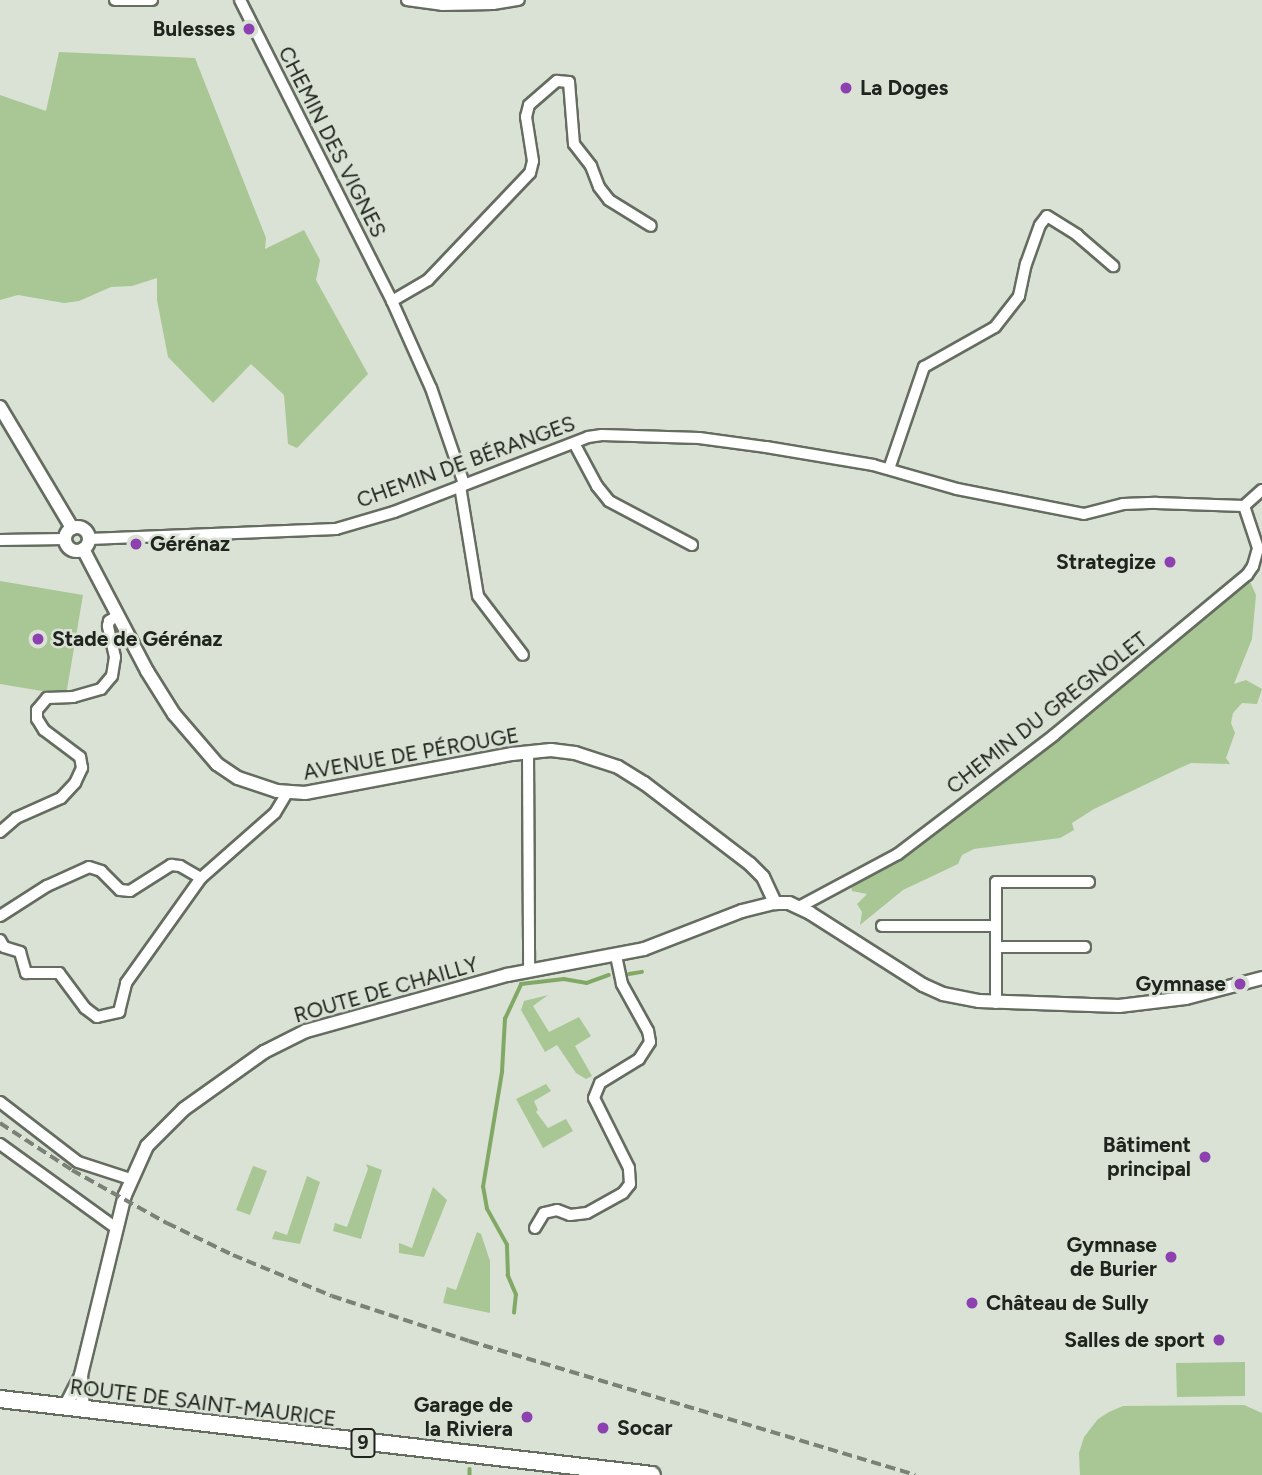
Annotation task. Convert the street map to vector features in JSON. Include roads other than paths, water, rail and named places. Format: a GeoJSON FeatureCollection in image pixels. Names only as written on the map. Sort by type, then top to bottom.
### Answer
{"type":"FeatureCollection","features":[{"type":"Feature","properties":{"kind":"main road","name":"ROUTE DE SAINT-MAURICE"},"geometry":{"type":"LineString","coordinates":[[0,1399],[652,1475]]}},
{"type":"Feature","properties":{"kind":"street"},"geometry":{"type":"LineString","coordinates":[[115,0],[152,0]]}},
{"type":"Feature","properties":{"kind":"street","name":"CHEMIN DES VIGNES"},"geometry":{"type":"LineString","coordinates":[[240,0],[392,301],[430,388],[462,485],[478,596],[523,655]]}},
{"type":"Feature","properties":{"kind":"street"},"geometry":{"type":"LineString","coordinates":[[407,0],[442,5],[493,4],[519,0]]}},
{"type":"Feature","properties":{"kind":"street"},"geometry":{"type":"LineString","coordinates":[[392,301],[428,280],[530,173],[533,161],[526,117],[530,105],[557,81],[569,82],[574,144],[591,166],[599,187],[609,200],[651,226]]}},
{"type":"Feature","properties":{"kind":"street"},"geometry":{"type":"LineString","coordinates":[[889,469],[924,367],[995,327],[1019,296],[1026,264],[1040,225],[1047,216],[1077,235],[1113,266]]}},
{"type":"Feature","properties":{"kind":"street"},"geometry":{"type":"LineString","coordinates":[[0,407],[69,534],[73,550],[86,544],[83,529],[69,534],[0,540]]}},
{"type":"Feature","properties":{"kind":"street","name":"CHEMIN DE BÉRANGES"},"geometry":{"type":"LineString","coordinates":[[86,544],[336,529],[394,512],[574,443],[602,435],[699,438],[889,469],[957,489],[1084,514],[1134,504],[1244,506]]}},
{"type":"Feature","properties":{"kind":"street"},"geometry":{"type":"LineString","coordinates":[[574,443],[597,486],[609,501],[692,545]]}},
{"type":"Feature","properties":{"kind":"street"},"geometry":{"type":"LineString","coordinates":[[1244,506],[1262,489]]}},
{"type":"Feature","properties":{"kind":"street","name":"CHEMIN DU GREGNOLET"},"geometry":{"type":"LineString","coordinates":[[799,907],[898,854],[1054,735],[1247,575],[1253,566],[1258,548],[1244,506]]}},
{"type":"Feature","properties":{"kind":"street","name":"AVENUE DE PÉROUGE"},"geometry":{"type":"LineString","coordinates":[[86,544],[117,616],[174,713],[217,764],[260,787],[287,793],[329,790],[528,752],[575,753],[607,763],[635,778],[750,864],[763,877],[775,903]]}},
{"type":"Feature","properties":{"kind":"street"},"geometry":{"type":"LineString","coordinates":[[0,832],[16,818],[61,798],[75,783],[82,768],[80,757],[44,730],[37,719],[37,710],[47,698],[73,696],[101,689],[112,676],[114,650],[108,626],[109,621],[117,616]]}},
{"type":"Feature","properties":{"kind":"street"},"geometry":{"type":"LineString","coordinates":[[528,752],[528,970]]}},
{"type":"Feature","properties":{"kind":"street"},"geometry":{"type":"LineString","coordinates":[[0,940],[4,947],[20,953],[26,973],[60,974],[85,1008],[97,1017],[107,1017],[119,1012],[126,983],[201,878],[275,813],[287,793]]}},
{"type":"Feature","properties":{"kind":"street"},"geometry":{"type":"LineString","coordinates":[[0,916],[47,886],[89,867],[101,871],[120,890],[130,891],[171,864],[201,878]]}},
{"type":"Feature","properties":{"kind":"street"},"geometry":{"type":"LineString","coordinates":[[996,1003],[996,882],[1089,882]]}},
{"type":"Feature","properties":{"kind":"street","name":"ROUTE DE CHAILLY"},"geometry":{"type":"LineString","coordinates":[[65,1408],[80,1376],[116,1228],[131,1179],[147,1146],[171,1120],[264,1052],[292,1037],[342,1018],[528,970],[617,956],[662,944],[742,911],[775,903],[799,907],[923,985],[943,994],[996,1003],[1094,1007],[1145,1004],[1204,995],[1262,978]]}},
{"type":"Feature","properties":{"kind":"street"},"geometry":{"type":"LineString","coordinates":[[881,926],[996,926]]}},
{"type":"Feature","properties":{"kind":"street"},"geometry":{"type":"LineString","coordinates":[[996,947],[1085,947]]}},
{"type":"Feature","properties":{"kind":"street"},"geometry":{"type":"LineString","coordinates":[[535,1228],[544,1213],[557,1210],[570,1215],[587,1213],[623,1193],[630,1184],[629,1168],[594,1098],[600,1083],[639,1059],[650,1042],[649,1031],[622,984],[617,956]]}},
{"type":"Feature","properties":{"kind":"street"},"geometry":{"type":"LineString","coordinates":[[0,1102],[78,1162],[131,1179]]}},
{"type":"Feature","properties":{"kind":"street"},"geometry":{"type":"LineString","coordinates":[[0,1144],[116,1228]]}},
{"type":"Feature","properties":{"kind":"street","name":"ROUTE DE CHAILLY"},"geometry":{"type":"LineString","coordinates":[[80,1376],[82,1410]]}},
{"type":"Feature","properties":{"kind":"waterway"},"geometry":{"type":"LineString","coordinates":[[629,974],[642,972]]}},
{"type":"Feature","properties":{"kind":"waterway"},"geometry":{"type":"LineString","coordinates":[[514,1313],[516,1295],[508,1276],[507,1245],[487,1209],[483,1187],[502,1072],[505,1019],[521,984],[564,979],[587,983],[609,975]]}},
{"type":"Feature","properties":{"kind":"waterway"},"geometry":{"type":"LineString","coordinates":[[470,1469],[470,1475]]}},
{"type":"Feature","properties":{"kind":"railway"},"geometry":{"type":"LineString","coordinates":[[0,1123],[72,1170],[167,1223],[233,1255],[332,1296],[469,1341],[915,1475]]}},
{"type":"Feature","properties":{"kind":"place","name":"Bulesses"},"geometry":{"type":"Point","coordinates":[249,29]}},
{"type":"Feature","properties":{"kind":"place","name":"La Doges"},"geometry":{"type":"Point","coordinates":[846,88]}},
{"type":"Feature","properties":{"kind":"place","name":"Gérénaz"},"geometry":{"type":"Point","coordinates":[136,544]}},
{"type":"Feature","properties":{"kind":"place","name":"Strategize"},"geometry":{"type":"Point","coordinates":[1170,562]}},
{"type":"Feature","properties":{"kind":"place","name":"Stade de Gérénaz"},"geometry":{"type":"Point","coordinates":[38,639]}},
{"type":"Feature","properties":{"kind":"place","name":"Gymnase"},"geometry":{"type":"Point","coordinates":[1240,984]}},
{"type":"Feature","properties":{"kind":"place","name":"Bâtiment principal"},"geometry":{"type":"Point","coordinates":[1205,1157]}},
{"type":"Feature","properties":{"kind":"place","name":"Gymnase de Burier"},"geometry":{"type":"Point","coordinates":[1171,1257]}},
{"type":"Feature","properties":{"kind":"place","name":"Château de Sully"},"geometry":{"type":"Point","coordinates":[972,1303]}},
{"type":"Feature","properties":{"kind":"place","name":"Salles de sport"},"geometry":{"type":"Point","coordinates":[1219,1340]}},
{"type":"Feature","properties":{"kind":"place","name":"Garage de la Riviera"},"geometry":{"type":"Point","coordinates":[527,1417]}},
{"type":"Feature","properties":{"kind":"place","name":"Socar"},"geometry":{"type":"Point","coordinates":[603,1428]}}]}
